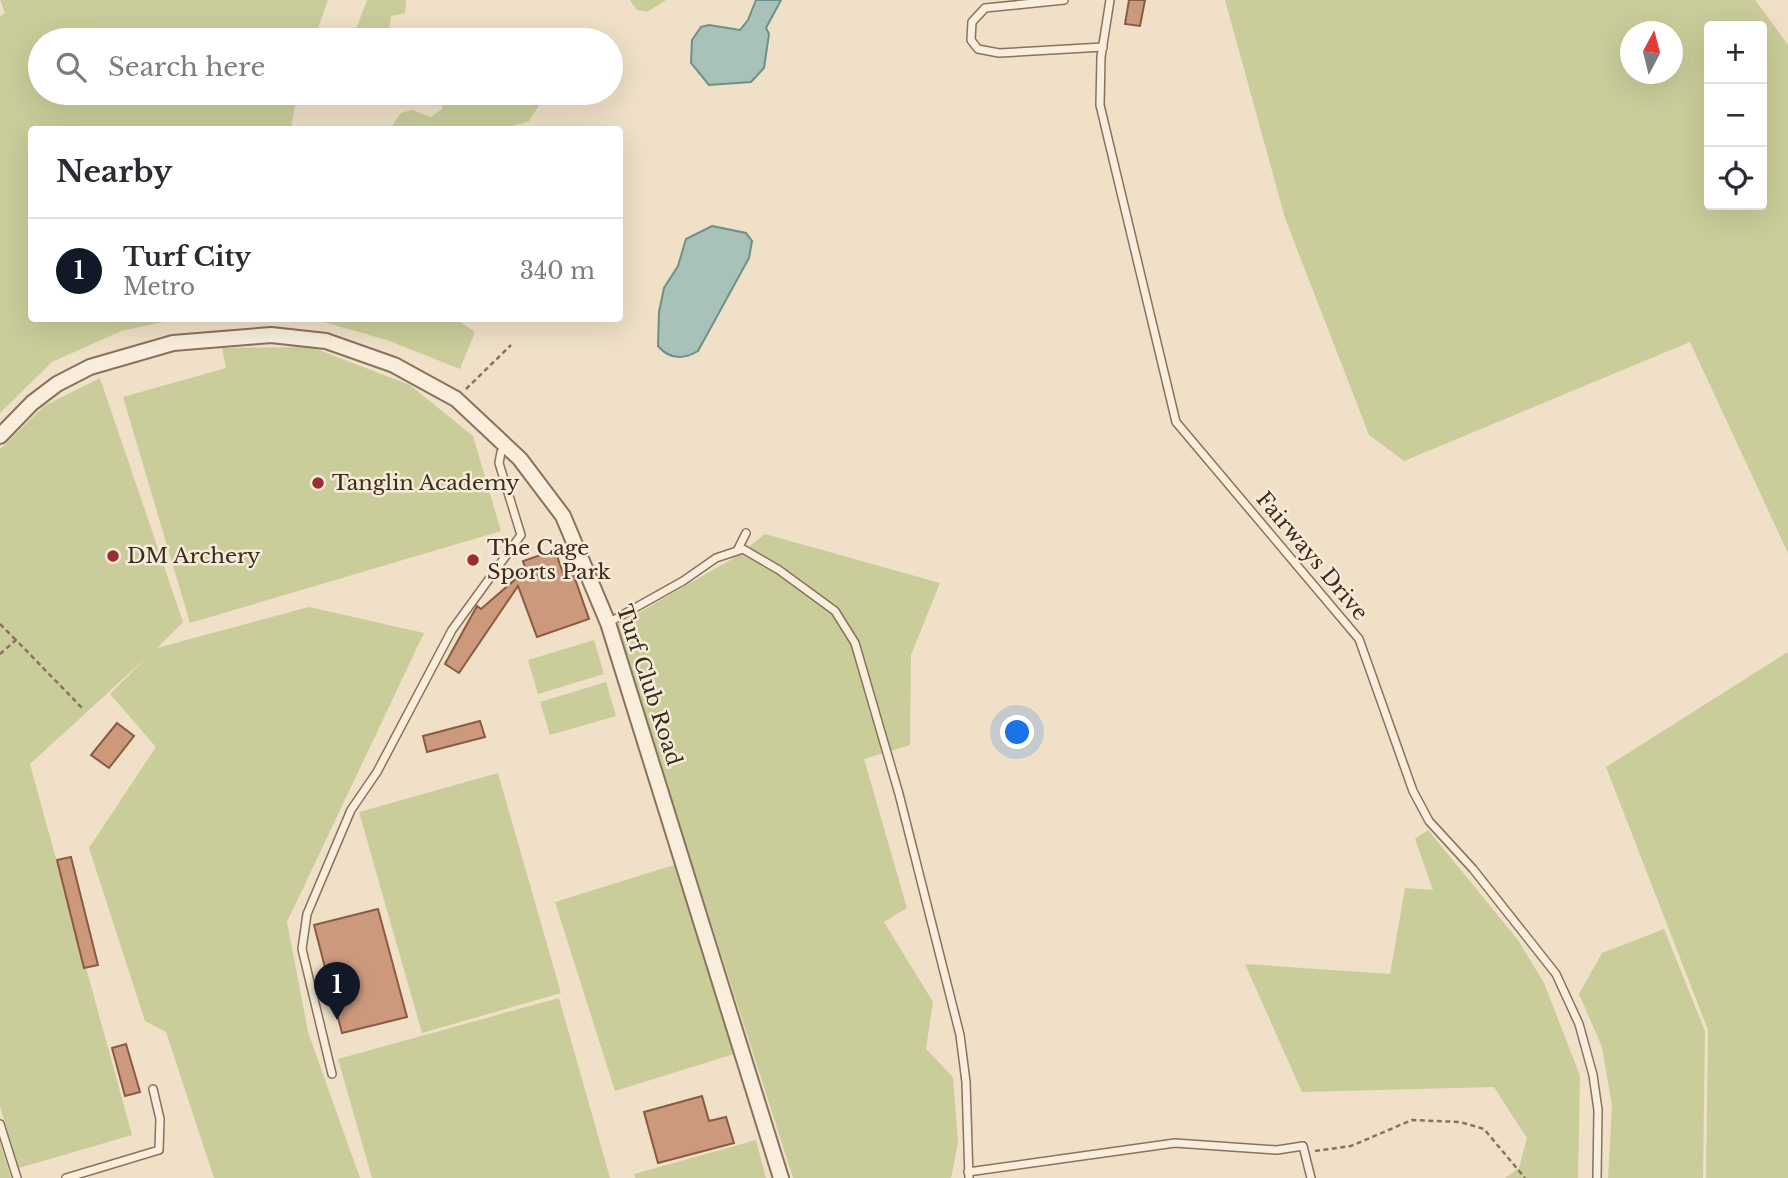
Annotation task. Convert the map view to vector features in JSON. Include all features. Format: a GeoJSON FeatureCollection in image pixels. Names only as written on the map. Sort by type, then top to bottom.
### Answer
{"type":"FeatureCollection","features":[{"type":"Feature","properties":{"kind":"street","name":"Turf Club Road"},"geometry":{"type":"LineString","coordinates":[[0,436],[32,403],[57,384],[90,367],[173,343],[231,336],[271,335],[326,341],[394,365],[456,399],[520,459],[563,516],[608,623],[781,1178]]}},
{"type":"Feature","properties":{"kind":"lane"},"geometry":{"type":"LineString","coordinates":[[1064,0],[985,8],[975,17],[971,40],[978,49],[999,53],[1103,47]]}},
{"type":"Feature","properties":{"kind":"lane","name":"Fairways Drive"},"geometry":{"type":"LineString","coordinates":[[1110,0],[1103,47],[1100,105],[1176,422],[1360,639],[1413,791],[1429,821],[1473,869],[1556,974],[1579,1024],[1593,1075],[1598,1110],[1597,1178]]}},
{"type":"Feature","properties":{"kind":"lane"},"geometry":{"type":"LineString","coordinates":[[332,1074],[302,949],[307,914],[351,810],[377,772],[452,630],[521,535],[499,463],[501,452],[506,447]]}},
{"type":"Feature","properties":{"kind":"lane"},"geometry":{"type":"LineString","coordinates":[[738,550],[746,533]]}},
{"type":"Feature","properties":{"kind":"lane"},"geometry":{"type":"LineString","coordinates":[[608,623],[683,581],[716,558],[743,549],[779,570],[835,611],[855,643],[899,794],[960,1035],[966,1083],[969,1175],[1175,1143],[1277,1150],[1303,1146],[1311,1178]]}},
{"type":"Feature","properties":{"kind":"lane"},"geometry":{"type":"LineString","coordinates":[[66,1178],[159,1150],[160,1119],[153,1088]]}},
{"type":"Feature","properties":{"kind":"lane"},"geometry":{"type":"LineString","coordinates":[[0,1124],[17,1178]]}},
{"type":"Feature","properties":{"kind":"path"},"geometry":{"type":"LineString","coordinates":[[456,399],[511,345]]}},
{"type":"Feature","properties":{"kind":"path"},"geometry":{"type":"LineString","coordinates":[[0,624],[85,710]]}},
{"type":"Feature","properties":{"kind":"path"},"geometry":{"type":"LineString","coordinates":[[0,654],[16,640]]}},
{"type":"Feature","properties":{"kind":"path"},"geometry":{"type":"LineString","coordinates":[[1305,1153],[1351,1146],[1412,1120],[1460,1122],[1484,1129],[1525,1178]]}},
{"type":"Feature","properties":{"kind":"green space"},"geometry":{"type":"Polygon","coordinates":[[[0,0],[328,0],[318,28],[28,28],[28,105],[295,105],[292,126],[28,126],[28,322],[164,322],[121,331],[52,362],[0,413],[0,17],[5,13],[0,0]]]}},
{"type":"Feature","properties":{"kind":"green space"},"geometry":{"type":"Polygon","coordinates":[[[367,0],[406,0],[405,13],[391,16],[390,28],[356,28],[367,0]]]}},
{"type":"Feature","properties":{"kind":"green space"},"geometry":{"type":"Polygon","coordinates":[[[630,0],[666,0],[647,12],[637,10],[630,0]]]}},
{"type":"Feature","properties":{"kind":"green space"},"geometry":{"type":"Polygon","coordinates":[[[1225,0],[1755,0],[1788,45],[1788,553],[1690,342],[1404,461],[1369,435],[1285,218],[1225,0]]]}},
{"type":"Feature","properties":{"kind":"green space"},"geometry":{"type":"Polygon","coordinates":[[[443,105],[539,105],[529,121],[512,126],[392,126],[401,113],[412,110],[431,117],[442,109],[443,105]]]}},
{"type":"Feature","properties":{"kind":"green space"},"geometry":{"type":"Polygon","coordinates":[[[324,322],[460,322],[475,332],[460,369],[387,340],[324,322]]]}},
{"type":"Feature","properties":{"kind":"green space","name":"Tanglin Academy"},"geometry":{"type":"Polygon","coordinates":[[[311,347],[410,385],[473,436],[501,531],[190,623],[123,397],[226,368],[222,348],[311,347]]]}},
{"type":"Feature","properties":{"kind":"green space"},"geometry":{"type":"Polygon","coordinates":[[[100,378],[183,622],[157,648],[309,607],[424,633],[287,922],[308,1032],[360,1178],[214,1178],[166,1032],[145,1021],[89,848],[156,747],[110,694],[148,656],[30,764],[132,1135],[19,1168],[0,1107],[0,449],[44,406],[100,378]]]}},
{"type":"Feature","properties":{"kind":"green space"},"geometry":{"type":"Polygon","coordinates":[[[765,534],[940,583],[911,655],[910,745],[864,759],[907,908],[884,922],[933,1002],[926,1049],[953,1077],[958,1143],[951,1178],[793,1178],[616,626],[737,556],[765,534]]]}},
{"type":"Feature","properties":{"kind":"green space"},"geometry":{"type":"Polygon","coordinates":[[[594,640],[604,674],[538,694],[528,660],[594,640]]]}},
{"type":"Feature","properties":{"kind":"green space"},"geometry":{"type":"Polygon","coordinates":[[[1788,652],[1788,1178],[1706,1178],[1708,1030],[1606,767],[1788,652]]]}},
{"type":"Feature","properties":{"kind":"green space"},"geometry":{"type":"Polygon","coordinates":[[[606,682],[616,716],[550,735],[540,702],[606,682]]]}},
{"type":"Feature","properties":{"kind":"green space"},"geometry":{"type":"Polygon","coordinates":[[[498,773],[561,993],[422,1033],[359,812],[498,773]]]}},
{"type":"Feature","properties":{"kind":"green space"},"geometry":{"type":"Polygon","coordinates":[[[1428,830],[1518,940],[1544,983],[1580,1076],[1578,1178],[1505,1178],[1519,1168],[1527,1138],[1494,1087],[1302,1092],[1245,964],[1390,974],[1405,888],[1433,890],[1415,839],[1428,830]]]}},
{"type":"Feature","properties":{"kind":"green space"},"geometry":{"type":"Polygon","coordinates":[[[674,865],[734,1054],[615,1091],[555,902],[674,865]]]}},
{"type":"Feature","properties":{"kind":"green space"},"geometry":{"type":"Polygon","coordinates":[[[1664,929],[1705,1031],[1703,1178],[1608,1178],[1612,1106],[1602,1047],[1579,994],[1602,953],[1664,929]]]}},
{"type":"Feature","properties":{"kind":"green space"},"geometry":{"type":"Polygon","coordinates":[[[559,998],[610,1178],[372,1178],[338,1059],[559,998]]]}},
{"type":"Feature","properties":{"kind":"green space"},"geometry":{"type":"Polygon","coordinates":[[[756,1140],[766,1178],[635,1178],[634,1174],[756,1140]]]}},
{"type":"Feature","properties":{"kind":"green space"},"geometry":{"type":"Polygon","coordinates":[[[0,1142],[11,1178],[0,1178],[0,1142]]]}},
{"type":"Feature","properties":{"kind":"water"},"geometry":{"type":"Polygon","coordinates":[[[756,0],[781,0],[766,28],[769,34],[764,68],[751,82],[709,85],[691,63],[692,40],[701,27],[709,25],[740,30],[748,20],[756,0]]]}},
{"type":"Feature","properties":{"kind":"water"},"geometry":{"type":"Polygon","coordinates":[[[712,226],[746,233],[752,241],[749,258],[698,351],[682,357],[672,356],[658,346],[659,312],[664,288],[678,266],[686,239],[712,226]]]}},
{"type":"Feature","properties":{"kind":"building"},"geometry":{"type":"Polygon","coordinates":[[[1129,0],[1145,0],[1140,26],[1125,24],[1129,0]]]}},
{"type":"Feature","properties":{"kind":"building"},"geometry":{"type":"Polygon","coordinates":[[[555,550],[565,579],[574,576],[589,619],[537,637],[518,586],[459,673],[445,664],[477,606],[481,609],[526,570],[523,561],[555,550]]]}},
{"type":"Feature","properties":{"kind":"building"},"geometry":{"type":"Polygon","coordinates":[[[480,721],[485,737],[427,752],[423,736],[480,721]]]}},
{"type":"Feature","properties":{"kind":"building"},"geometry":{"type":"Polygon","coordinates":[[[117,723],[134,736],[109,768],[91,755],[117,723]]]}},
{"type":"Feature","properties":{"kind":"building"},"geometry":{"type":"Polygon","coordinates":[[[71,857],[98,965],[84,968],[57,860],[71,857]]]}},
{"type":"Feature","properties":{"kind":"building"},"geometry":{"type":"Polygon","coordinates":[[[378,909],[407,1017],[342,1033],[314,925],[378,909]]]}},
{"type":"Feature","properties":{"kind":"building"},"geometry":{"type":"Polygon","coordinates":[[[126,1044],[140,1092],[125,1096],[112,1048],[126,1044]]]}},
{"type":"Feature","properties":{"kind":"building"},"geometry":{"type":"Polygon","coordinates":[[[702,1096],[709,1121],[726,1117],[734,1143],[658,1163],[644,1112],[702,1096]]]}},
{"type":"Feature","properties":{"kind":"place","name":"Tanglin Academy"},"geometry":{"type":"Point","coordinates":[318,483]}},
{"type":"Feature","properties":{"kind":"place","name":"DM Archery"},"geometry":{"type":"Point","coordinates":[113,556]}},
{"type":"Feature","properties":{"kind":"place","name":"The Cage Sports Park"},"geometry":{"type":"Point","coordinates":[473,560]}},
{"type":"Feature","properties":{"kind":"place","name":"Turf City"},"geometry":{"type":"Point","coordinates":[337,1020]}}]}
